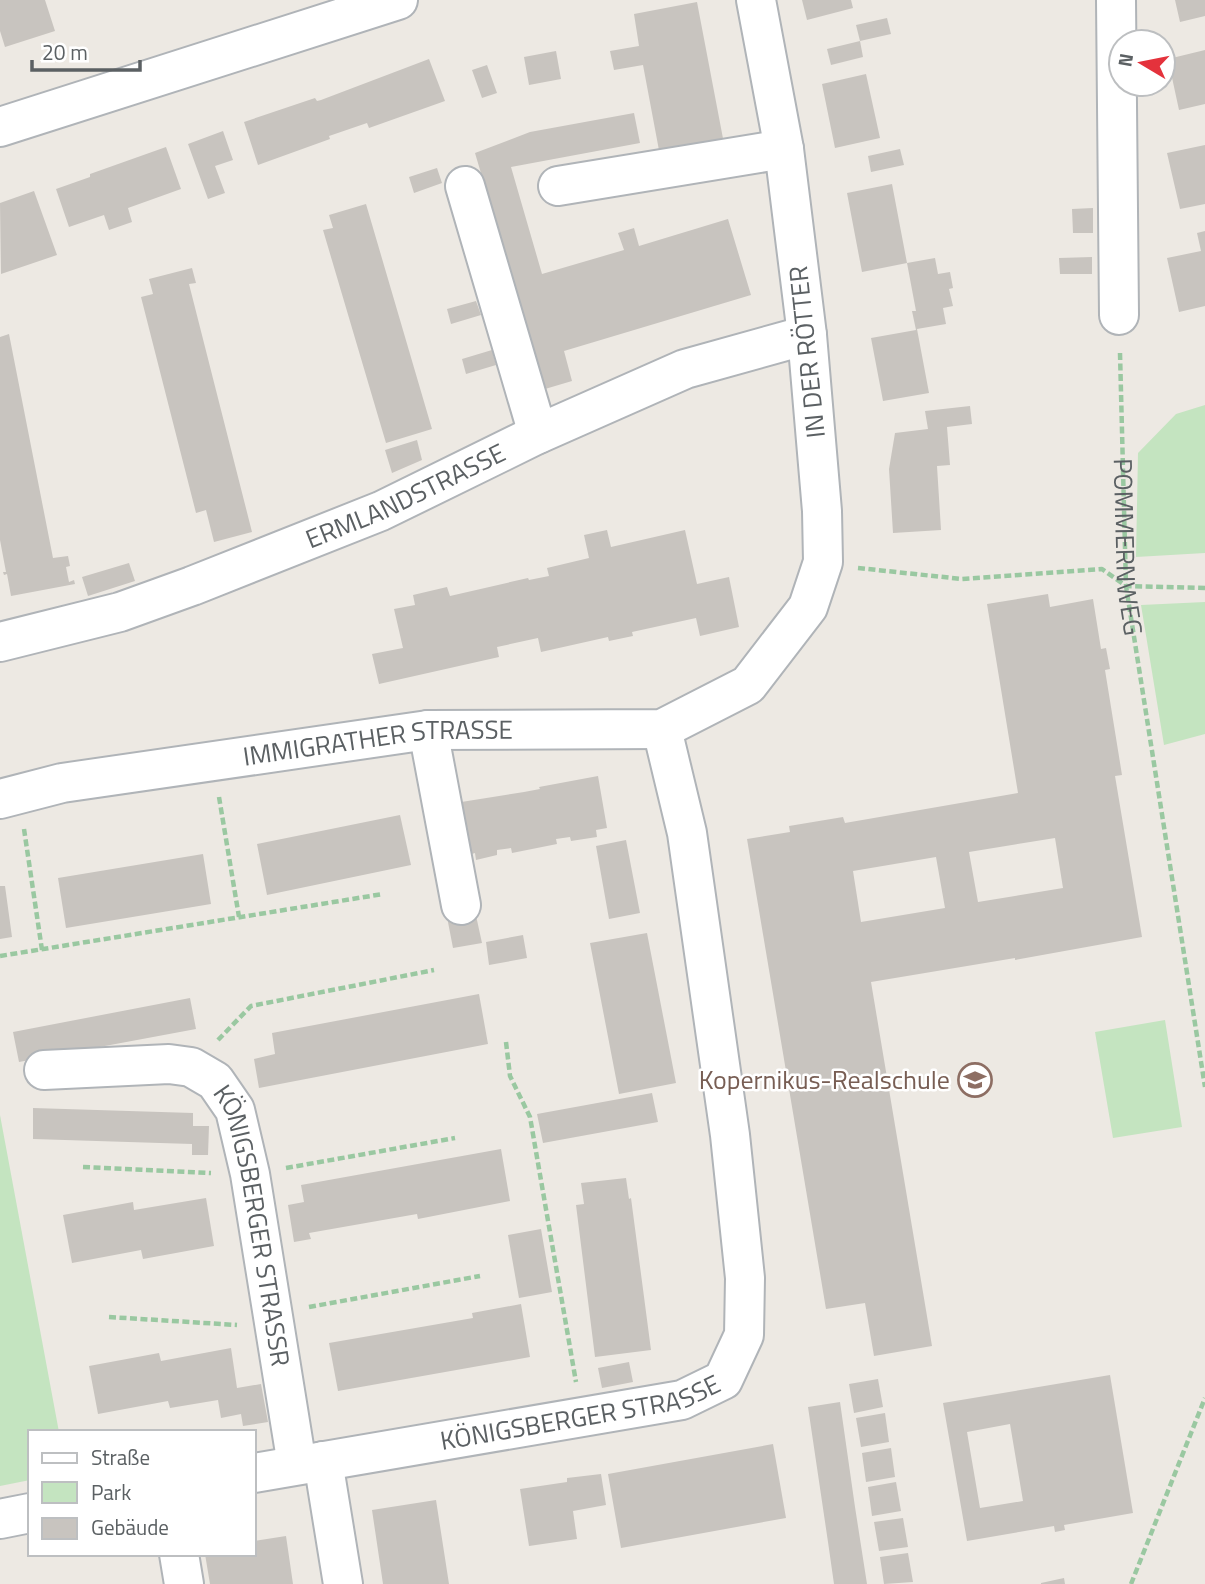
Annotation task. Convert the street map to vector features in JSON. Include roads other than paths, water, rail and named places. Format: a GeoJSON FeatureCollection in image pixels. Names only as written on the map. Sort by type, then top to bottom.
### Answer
{"type":"FeatureCollection","features":[{"type":"Feature","properties":{"kind":"street"},"geometry":{"type":"LineString","coordinates":[[0,127],[353,7],[398,0]]}},
{"type":"Feature","properties":{"kind":"street","name":"IN DER RÖTTER"},"geometry":{"type":"LineString","coordinates":[[748,685],[808,607],[823,562],[822,511],[807,335],[785,149],[757,0]]}},
{"type":"Feature","properties":{"kind":"street"},"geometry":{"type":"LineString","coordinates":[[1116,0],[1119,315]]}},
{"type":"Feature","properties":{"kind":"street"},"geometry":{"type":"LineString","coordinates":[[558,186],[785,149]]}},
{"type":"Feature","properties":{"kind":"street"},"geometry":{"type":"LineString","coordinates":[[465,186],[538,434]]}},
{"type":"Feature","properties":{"kind":"street","name":"ERMLANDSTRASSE"},"geometry":{"type":"LineString","coordinates":[[0,642],[120,612],[192,586],[381,511],[538,434],[685,369],[807,335]]}},
{"type":"Feature","properties":{"kind":"street","name":"IMMIGRATHER STRASSE"},"geometry":{"type":"LineString","coordinates":[[10,796],[62,783],[428,730],[662,729],[748,685]]}},
{"type":"Feature","properties":{"kind":"street","name":"KÖNIGSBERGER STRASSE"},"geometry":{"type":"LineString","coordinates":[[256,1473],[682,1400],[723,1380],[744,1335],[745,1278],[730,1135],[687,833],[662,729]]}},
{"type":"Feature","properties":{"kind":"street"},"geometry":{"type":"LineString","coordinates":[[428,730],[461,905]]}},
{"type":"Feature","properties":{"kind":"street","name":"KÖNIGSBERGER STRASSR"},"geometry":{"type":"LineString","coordinates":[[44,1070],[169,1064],[191,1068],[215,1081],[235,1110],[250,1174],[275,1320],[310,1463]]}},
{"type":"Feature","properties":{"kind":"street"},"geometry":{"type":"LineString","coordinates":[[310,1463],[342,1584]]}},
{"type":"Feature","properties":{"kind":"street"},"geometry":{"type":"LineString","coordinates":[[0,1519],[28,1513]]}},
{"type":"Feature","properties":{"kind":"street"},"geometry":{"type":"LineString","coordinates":[[179,1556],[184,1584]]}},
{"type":"Feature","properties":{"kind":"place","name":"Kopernikus-Realschule"},"geometry":{"type":"Point","coordinates":[975,1080]}}]}
